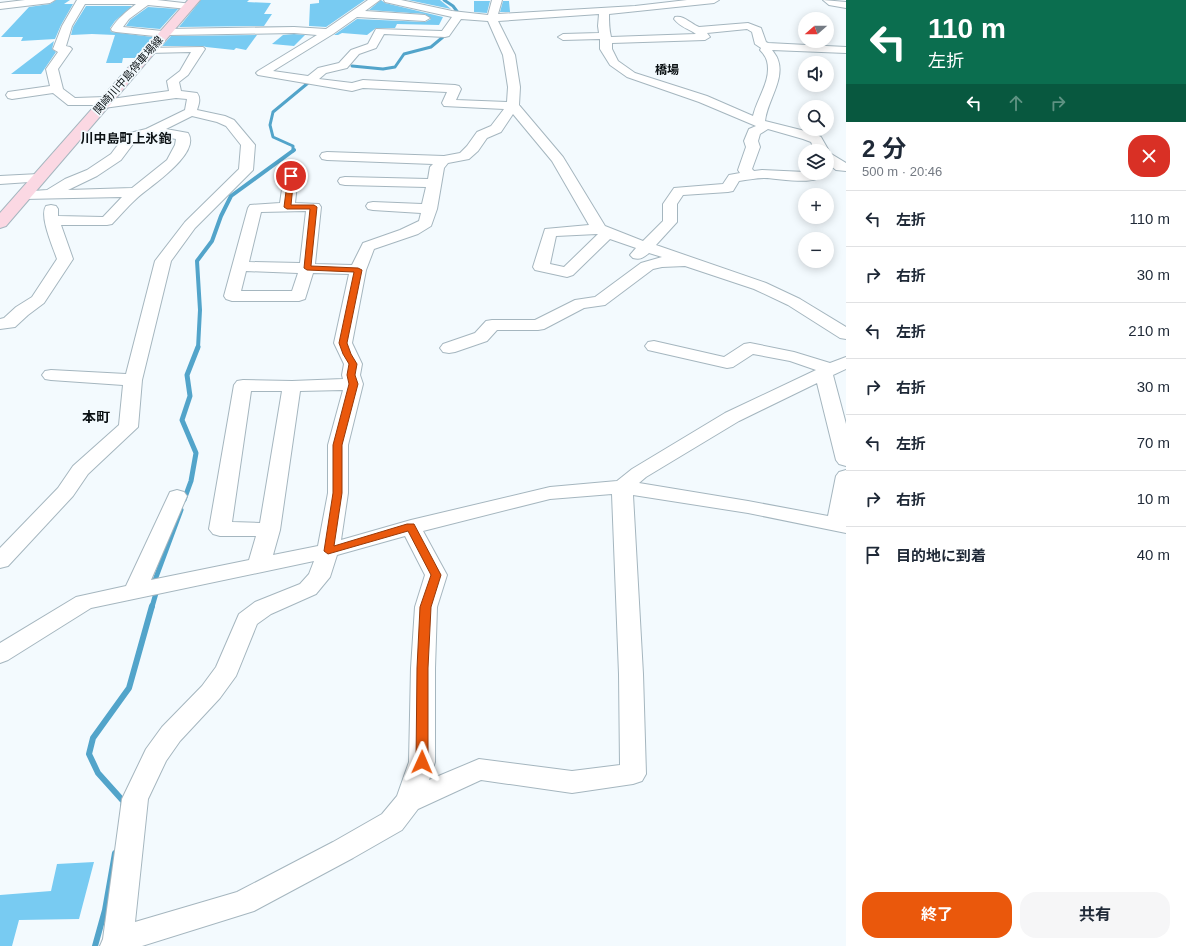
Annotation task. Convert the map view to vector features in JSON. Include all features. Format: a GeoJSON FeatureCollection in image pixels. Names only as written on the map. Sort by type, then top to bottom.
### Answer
{"type":"FeatureCollection","features":[{"type":"Feature","properties":{"kind":"main road","name":"関崎川中島停車場線"},"geometry":{"type":"LineString","coordinates":[[0,223],[191,3]]}},
{"type":"Feature","properties":{"kind":"street"},"geometry":{"type":"LineString","coordinates":[[0,6],[50,0]]}},
{"type":"Feature","properties":{"kind":"street"},"geometry":{"type":"LineString","coordinates":[[54,0],[191,3]]}},
{"type":"Feature","properties":{"kind":"street"},"geometry":{"type":"LineString","coordinates":[[375,0],[329,32],[262,73],[352,87],[363,84],[455,88],[448,103],[513,106],[558,160],[603,231],[760,286],[794,302],[846,334]]}},
{"type":"Feature","properties":{"kind":"street"},"geometry":{"type":"LineString","coordinates":[[389,0],[457,18]]}},
{"type":"Feature","properties":{"kind":"street"},"geometry":{"type":"LineString","coordinates":[[327,156],[444,160],[464,156],[473,148],[477,140],[482,135],[496,129],[513,106],[514,87],[509,55],[492,18],[497,0]]}},
{"type":"Feature","properties":{"kind":"street"},"geometry":{"type":"LineString","coordinates":[[574,13],[576,0]]}},
{"type":"Feature","properties":{"kind":"street"},"geometry":{"type":"LineString","coordinates":[[356,14],[492,18],[604,11],[688,1],[714,0]]}},
{"type":"Feature","properties":{"kind":"street"},"geometry":{"type":"LineString","coordinates":[[828,0],[833,3],[844,5],[844,10],[834,14]]}},
{"type":"Feature","properties":{"kind":"street"},"geometry":{"type":"LineString","coordinates":[[81,1],[67,26],[59,49],[66,50],[52,69],[57,91],[72,102],[105,103],[176,94],[193,96],[190,112]]}},
{"type":"Feature","properties":{"kind":"street"},"geometry":{"type":"LineString","coordinates":[[146,2],[125,17],[116,29],[165,33],[294,30],[329,32]]}},
{"type":"Feature","properties":{"kind":"street"},"geometry":{"type":"LineString","coordinates":[[604,11],[603,26],[606,38],[606,49],[614,63],[631,75],[703,99],[763,124],[789,130],[816,140],[818,144]]}},
{"type":"Feature","properties":{"kind":"street"},"geometry":{"type":"LineString","coordinates":[[311,80],[322,70],[343,66],[355,52],[372,46],[380,31],[444,34],[457,18]]}},
{"type":"Feature","properties":{"kind":"street"},"geometry":{"type":"LineString","coordinates":[[679,19],[687,26],[698,30],[748,26],[757,30],[761,44],[766,46],[846,50]]}},
{"type":"Feature","properties":{"kind":"street"},"geometry":{"type":"LineString","coordinates":[[563,37],[705,37],[698,30]]}},
{"type":"Feature","properties":{"kind":"street"},"geometry":{"type":"LineString","coordinates":[[763,124],[759,114],[773,80],[773,60],[766,50],[766,46]]}},
{"type":"Feature","properties":{"kind":"street"},"geometry":{"type":"LineString","coordinates":[[149,50],[199,49],[184,74],[173,81],[176,94]]}},
{"type":"Feature","properties":{"kind":"street"},"geometry":{"type":"LineString","coordinates":[[12,95],[57,89]]}},
{"type":"Feature","properties":{"kind":"street"},"geometry":{"type":"LineString","coordinates":[[0,562],[66,492],[80,470],[128,427],[133,380],[163,261],[190,225],[246,170],[248,145],[230,123],[220,119],[190,112],[153,131],[131,137],[116,157],[92,173],[70,182],[51,194]]}},
{"type":"Feature","properties":{"kind":"street"},"geometry":{"type":"LineString","coordinates":[[751,175],[745,170],[753,147],[751,141],[754,132],[763,124]]}},
{"type":"Feature","properties":{"kind":"street"},"geometry":{"type":"LineString","coordinates":[[52,220],[107,221],[137,192],[168,167],[176,157],[184,142],[183,136],[153,131]]}},
{"type":"Feature","properties":{"kind":"street"},"geometry":{"type":"LineString","coordinates":[[411,527],[436,575],[426,607],[423,668],[422,762],[409,801],[392,822],[343,850],[244,902],[116,943],[135,799],[155,756],[171,734],[211,692],[223,676],[248,620],[263,608],[308,589],[319,577],[328,551],[338,493],[338,445],[354,384],[351,375],[353,364],[343,343],[358,270],[368,246],[381,240],[420,228],[426,223],[430,209],[433,183],[437,167],[444,160]]}},
{"type":"Feature","properties":{"kind":"street"},"geometry":{"type":"LineString","coordinates":[[834,161],[844,167]]}},
{"type":"Feature","properties":{"kind":"street"},"geometry":{"type":"LineString","coordinates":[[834,169],[844,167]]}},
{"type":"Feature","properties":{"kind":"street"},"geometry":{"type":"LineString","coordinates":[[647,266],[642,258],[637,256],[670,222],[670,204],[679,191],[728,188],[734,178],[751,175],[762,174],[798,176]]}},
{"type":"Feature","properties":{"kind":"street"},"geometry":{"type":"LineString","coordinates":[[287,207],[291,176]]}},
{"type":"Feature","properties":{"kind":"street"},"geometry":{"type":"LineString","coordinates":[[0,180],[39,178]]}},
{"type":"Feature","properties":{"kind":"street"},"geometry":{"type":"LineString","coordinates":[[345,181],[433,183]]}},
{"type":"Feature","properties":{"kind":"street"},"geometry":{"type":"LineString","coordinates":[[24,195],[137,192]]}},
{"type":"Feature","properties":{"kind":"street"},"geometry":{"type":"LineString","coordinates":[[0,324],[9,323],[22,311],[38,300],[65,259],[52,220],[51,194]]}},
{"type":"Feature","properties":{"kind":"street"},"geometry":{"type":"LineString","coordinates":[[373,206],[430,209]]}},
{"type":"Feature","properties":{"kind":"street"},"geometry":{"type":"LineString","coordinates":[[314,207],[307,268],[299,296],[232,296],[240,266],[255,208],[314,207]]}},
{"type":"Feature","properties":{"kind":"street"},"geometry":{"type":"LineString","coordinates":[[449,348],[481,338],[492,325],[538,325],[581,303],[599,302],[647,266],[662,262],[693,262]]}},
{"type":"Feature","properties":{"kind":"street"},"geometry":{"type":"LineString","coordinates":[[240,266],[358,270]]}},
{"type":"Feature","properties":{"kind":"street"},"geometry":{"type":"LineString","coordinates":[[654,346],[727,363],[750,348],[794,356],[834,368]]}},
{"type":"Feature","properties":{"kind":"street"},"geometry":{"type":"LineString","coordinates":[[834,368],[846,460]]}},
{"type":"Feature","properties":{"kind":"street"},"geometry":{"type":"LineString","coordinates":[[622,487],[640,473],[732,418],[834,368]]}},
{"type":"Feature","properties":{"kind":"street"},"geometry":{"type":"LineString","coordinates":[[51,375],[133,380]]}},
{"type":"Feature","properties":{"kind":"street"},"geometry":{"type":"LineString","coordinates":[[269,530],[220,529],[243,385],[292,386],[354,384]]}},
{"type":"Feature","properties":{"kind":"street"},"geometry":{"type":"LineString","coordinates":[[259,565],[269,530],[292,386]]}},
{"type":"Feature","properties":{"kind":"street"},"geometry":{"type":"LineString","coordinates":[[0,654],[84,602],[328,551],[411,527],[550,493],[622,487],[748,507],[842,525],[846,476]]}},
{"type":"Feature","properties":{"kind":"street"},"geometry":{"type":"LineString","coordinates":[[409,801],[479,770],[572,782],[633,774],[631,674],[622,487]]}},
{"type":"Feature","properties":{"kind":"street"},"geometry":{"type":"LineString","coordinates":[[135,591],[176,496]]}},
{"type":"Feature","properties":{"kind":"building"},"geometry":{"type":"Polygon","coordinates":[[[56,0],[70,0],[64,4],[73,4],[55,39],[21,41],[23,37],[1,37],[29,7],[50,4],[56,0]]]}},
{"type":"Feature","properties":{"kind":"building"},"geometry":{"type":"Polygon","coordinates":[[[201,0],[249,0],[247,2],[271,3],[264,14],[272,14],[264,26],[179,27],[201,0]]]}},
{"type":"Feature","properties":{"kind":"building"},"geometry":{"type":"Polygon","coordinates":[[[319,0],[365,0],[326,27],[309,26],[310,4],[319,3],[319,0]]]}},
{"type":"Feature","properties":{"kind":"building"},"geometry":{"type":"Polygon","coordinates":[[[381,0],[385,3],[443,17],[439,25],[397,24],[395,28],[376,28],[367,35],[342,33],[334,35],[357,19],[425,22],[431,19],[425,14],[369,10],[381,0]]]}},
{"type":"Feature","properties":{"kind":"building"},"geometry":{"type":"Polygon","coordinates":[[[408,0],[440,0],[451,9],[408,0]]]}},
{"type":"Feature","properties":{"kind":"building"},"geometry":{"type":"Polygon","coordinates":[[[474,1],[490,1],[487,13],[474,12],[474,1]]]}},
{"type":"Feature","properties":{"kind":"building"},"geometry":{"type":"Polygon","coordinates":[[[503,1],[509,1],[510,12],[500,12],[503,1]]]}},
{"type":"Feature","properties":{"kind":"building"},"geometry":{"type":"Polygon","coordinates":[[[86,6],[132,6],[115,21],[110,28],[111,32],[153,37],[135,58],[123,58],[122,63],[106,63],[115,35],[71,35],[73,27],[86,6]]]}},
{"type":"Feature","properties":{"kind":"building"},"geometry":{"type":"Polygon","coordinates":[[[148,7],[178,9],[160,29],[126,26],[130,20],[148,7]]]}},
{"type":"Feature","properties":{"kind":"building"},"geometry":{"type":"Polygon","coordinates":[[[257,35],[246,50],[203,46],[162,46],[171,36],[257,35]]]}},
{"type":"Feature","properties":{"kind":"building"},"geometry":{"type":"Polygon","coordinates":[[[283,35],[305,35],[294,46],[272,44],[283,35]]]}},
{"type":"Feature","properties":{"kind":"building"},"geometry":{"type":"Polygon","coordinates":[[[54,41],[52,49],[56,52],[41,74],[11,74],[54,41]]]}},
{"type":"Feature","properties":{"kind":"building"},"geometry":{"type":"Polygon","coordinates":[[[94,862],[79,919],[19,920],[12,946],[0,946],[0,895],[51,891],[57,864],[94,862]]]}},
{"type":"Feature","properties":{"kind":"waterway"},"geometry":{"type":"LineString","coordinates":[[444,0],[453,6],[459,14]]}},
{"type":"Feature","properties":{"kind":"waterway"},"geometry":{"type":"LineString","coordinates":[[352,66],[383,69],[395,67],[404,54],[431,47],[443,37]]}},
{"type":"Feature","properties":{"kind":"waterway"},"geometry":{"type":"LineString","coordinates":[[293,151],[293,146],[273,137],[270,125],[273,112],[308,83]]}},
{"type":"Feature","properties":{"kind":"waterway"},"geometry":{"type":"LineString","coordinates":[[198,348],[200,310],[197,261],[212,241],[221,216],[231,196],[293,151]]}},
{"type":"Feature","properties":{"kind":"waterway"},"geometry":{"type":"LineString","coordinates":[[184,500],[191,481],[196,453],[182,420],[190,396],[187,375],[198,347]]}},
{"type":"Feature","properties":{"kind":"waterway"},"geometry":{"type":"LineString","coordinates":[[155,580],[181,510]]}},
{"type":"Feature","properties":{"kind":"waterway"},"geometry":{"type":"LineString","coordinates":[[152,607],[156,593]]}},
{"type":"Feature","properties":{"kind":"waterway"},"geometry":{"type":"LineString","coordinates":[[123,806],[124,802],[98,773],[89,754],[93,738],[129,688],[152,606]]}},
{"type":"Feature","properties":{"kind":"waterway"},"geometry":{"type":"LineString","coordinates":[[95,946],[105,910],[115,853]]}},
{"type":"Feature","properties":{"kind":"district","name":"橋場"},"geometry":{"type":"Point","coordinates":[667,70]}},
{"type":"Feature","properties":{"kind":"district","name":"川中島町上氷鉋"},"geometry":{"type":"Point","coordinates":[126,138]}},
{"type":"Feature","properties":{"kind":"district","name":"本町"},"geometry":{"type":"Point","coordinates":[96,417]}},
{"type":"Feature","properties":{"kind":"route"},"geometry":{"type":"LineString","coordinates":[[291,176],[287,207],[314,207],[307,268],[358,270],[343,343],[353,364],[351,375],[354,384],[338,445],[338,493],[328,551],[411,527],[436,575],[426,607],[423,668],[422,762]]}}]}
